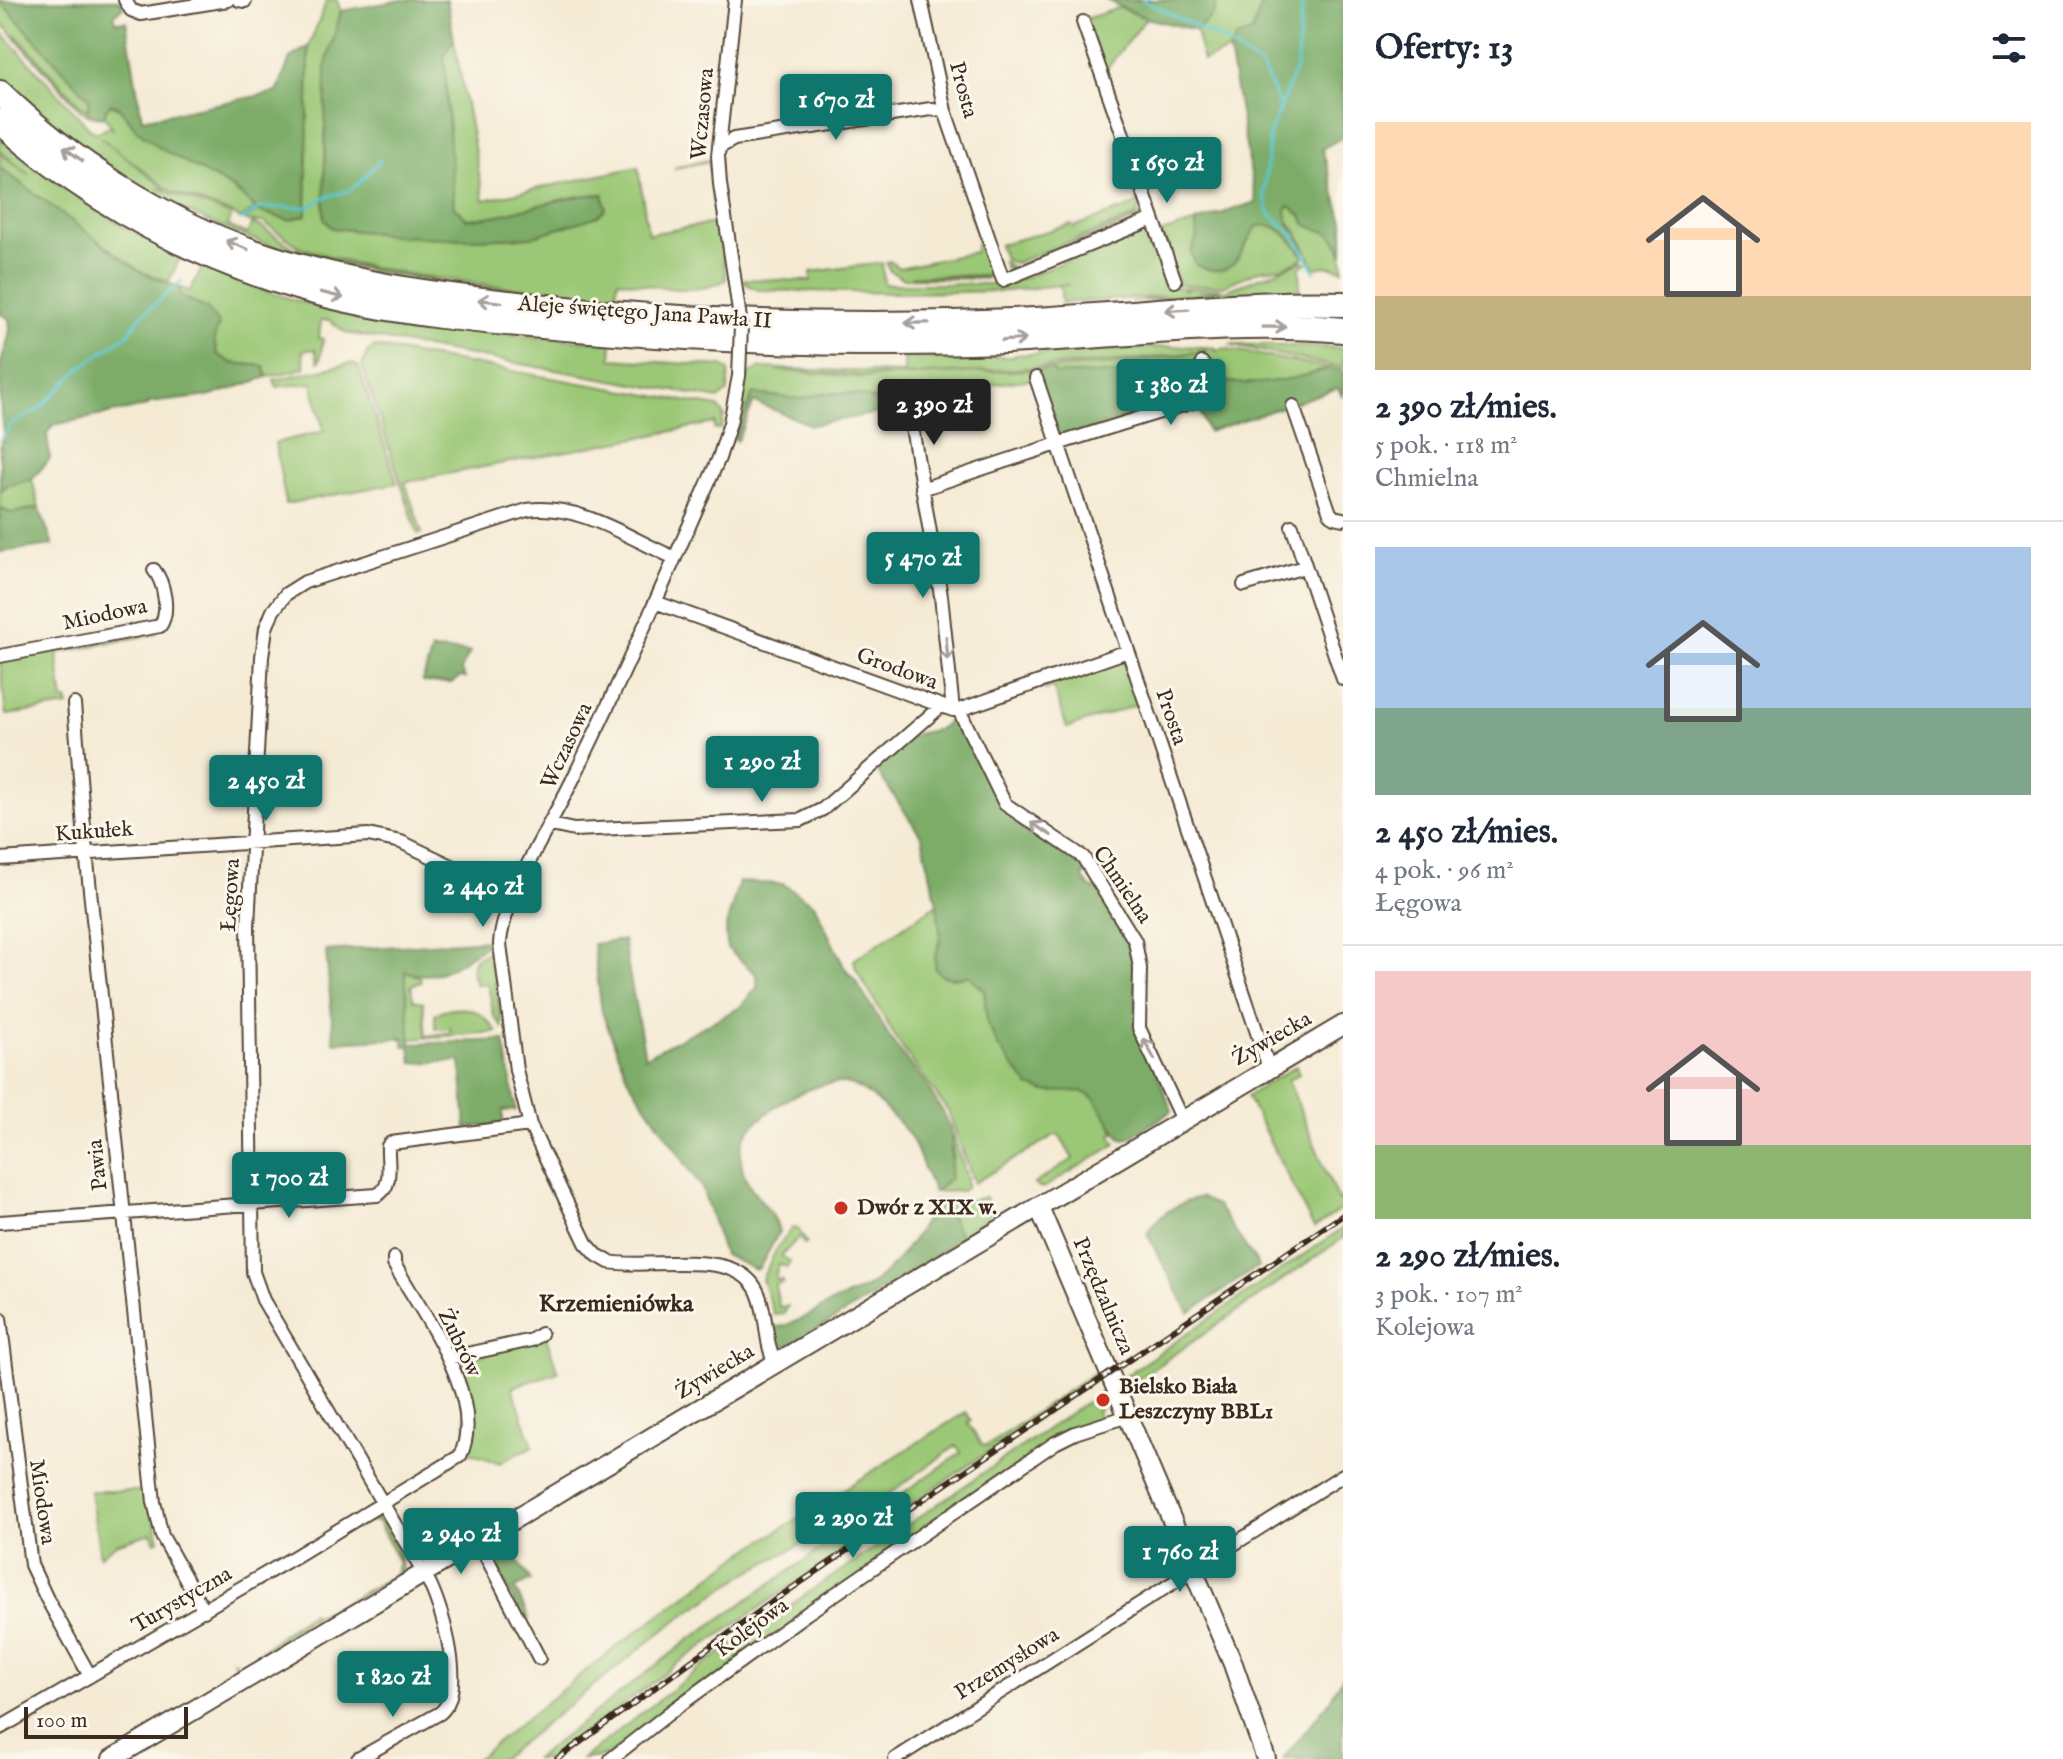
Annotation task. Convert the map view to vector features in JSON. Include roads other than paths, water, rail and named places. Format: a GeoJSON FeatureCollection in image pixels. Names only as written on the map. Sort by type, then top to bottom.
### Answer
{"type":"FeatureCollection","features":[{"type":"Feature","properties":{"kind":"highway","name":"Aleje świętego Jana Pawła II"},"geometry":{"type":"LineString","coordinates":[[0,93],[33,123],[100,174],[202,230],[254,252],[304,267],[445,295],[633,315],[784,323],[1009,321],[1255,304],[1343,304]]}},
{"type":"Feature","properties":{"kind":"highway","name":"Aleje świętego Jana Pawła II"},"geometry":{"type":"LineString","coordinates":[[0,121],[54,167],[129,216],[183,243],[247,270],[299,287],[385,306],[632,334],[863,343],[1011,340],[1240,328],[1343,330]]}},
{"type":"Feature","properties":{"kind":"main road","name":"Żywiecka"},"geometry":{"type":"LineString","coordinates":[[112,1759],[1343,1025]]}},
{"type":"Feature","properties":{"kind":"main road","name":"Przędzalnicza"},"geometry":{"type":"LineString","coordinates":[[1039,1207],[1235,1669],[1266,1759]]}},
{"type":"Feature","properties":{"kind":"street"},"geometry":{"type":"LineString","coordinates":[[125,0],[131,10],[141,14],[228,0]]}},
{"type":"Feature","properties":{"kind":"street"},"geometry":{"type":"LineString","coordinates":[[239,0],[245,1]]}},
{"type":"Feature","properties":{"kind":"street","name":"Wczasowa"},"geometry":{"type":"LineString","coordinates":[[735,0],[720,147],[720,184],[741,326],[739,376],[730,423],[719,458],[655,602],[551,825],[513,895],[501,928],[500,954],[516,1070],[530,1125],[563,1198],[591,1249],[603,1259],[618,1263],[716,1264],[736,1269],[748,1277],[758,1292],[767,1341],[775,1364]]}},
{"type":"Feature","properties":{"kind":"street","name":"Prosta"},"geometry":{"type":"LineString","coordinates":[[921,0],[945,111],[1003,280],[1153,219]]}},
{"type":"Feature","properties":{"kind":"street"},"geometry":{"type":"LineString","coordinates":[[1083,22],[1175,281]]}},
{"type":"Feature","properties":{"kind":"street"},"geometry":{"type":"LineString","coordinates":[[720,147],[734,139],[931,109],[945,111]]}},
{"type":"Feature","properties":{"kind":"street"},"geometry":{"type":"LineString","coordinates":[[922,489],[1207,396],[1211,383],[1202,363]]}},
{"type":"Feature","properties":{"kind":"street","name":"Prosta"},"geometry":{"type":"LineString","coordinates":[[1036,378],[1269,1068]]}},
{"type":"Feature","properties":{"kind":"street"},"geometry":{"type":"LineString","coordinates":[[1293,406],[1330,513],[1343,519]]}},
{"type":"Feature","properties":{"kind":"street","name":"Chmielna"},"geometry":{"type":"LineString","coordinates":[[909,410],[941,596],[951,708],[1005,804],[1083,857],[1135,941],[1140,968],[1139,1028],[1182,1120]]}},
{"type":"Feature","properties":{"kind":"street","name":"Łęgowa"},"geometry":{"type":"LineString","coordinates":[[358,1759],[440,1713],[449,1704],[452,1682],[445,1631],[435,1596],[258,1290],[253,1272],[248,926],[263,642],[273,611],[295,588],[318,577],[501,517],[539,508],[578,514],[675,558]]}},
{"type":"Feature","properties":{"kind":"street"},"geometry":{"type":"LineString","coordinates":[[1292,526],[1343,679]]}},
{"type":"Feature","properties":{"kind":"street"},"geometry":{"type":"LineString","coordinates":[[1244,585],[1304,567]]}},
{"type":"Feature","properties":{"kind":"street","name":"Miodowa"},"geometry":{"type":"LineString","coordinates":[[0,656],[160,626],[166,612],[160,579],[154,570]]}},
{"type":"Feature","properties":{"kind":"street","name":"Grodowa"},"geometry":{"type":"LineString","coordinates":[[655,602],[951,708],[1128,651]]}},
{"type":"Feature","properties":{"kind":"street","name":"Pawia"},"geometry":{"type":"LineString","coordinates":[[74,704],[86,852],[156,1514],[166,1544],[204,1611]]}},
{"type":"Feature","properties":{"kind":"street"},"geometry":{"type":"LineString","coordinates":[[551,825],[574,830],[801,820],[823,809],[951,708]]}},
{"type":"Feature","properties":{"kind":"street","name":"Kukułek"},"geometry":{"type":"LineString","coordinates":[[0,859],[380,835],[513,895]]}},
{"type":"Feature","properties":{"kind":"street"},"geometry":{"type":"LineString","coordinates":[[0,1222],[251,1206],[381,1194],[388,1185],[388,1146],[391,1143],[530,1125]]}},
{"type":"Feature","properties":{"kind":"street","name":"Żubrów"},"geometry":{"type":"LineString","coordinates":[[383,1505],[455,1460],[463,1450],[466,1409],[448,1358],[394,1264],[394,1258]]}},
{"type":"Feature","properties":{"kind":"street","name":"Miodowa"},"geometry":{"type":"LineString","coordinates":[[0,1318],[31,1565],[90,1676]]}},
{"type":"Feature","properties":{"kind":"street"},"geometry":{"type":"LineString","coordinates":[[448,1358],[532,1340],[541,1334]]}},
{"type":"Feature","properties":{"kind":"street","name":"Kolejowa"},"geometry":{"type":"LineString","coordinates":[[611,1759],[794,1622],[1055,1443],[1075,1433],[1128,1416]]}},
{"type":"Feature","properties":{"kind":"street","name":"Przemysłowa"},"geometry":{"type":"LineString","coordinates":[[895,1759],[1343,1475]]}},
{"type":"Feature","properties":{"kind":"street","name":"Turystyczna"},"geometry":{"type":"LineString","coordinates":[[0,1728],[383,1505]]}},
{"type":"Feature","properties":{"kind":"street"},"geometry":{"type":"LineString","coordinates":[[478,1541],[539,1658]]}},
{"type":"Feature","properties":{"kind":"waterway"},"geometry":{"type":"LineString","coordinates":[[1143,0],[1224,41],[1262,67],[1280,107]]}},
{"type":"Feature","properties":{"kind":"waterway"},"geometry":{"type":"LineString","coordinates":[[1303,0],[1296,68],[1270,133],[1264,194],[1269,213],[1294,235],[1315,271]]}},
{"type":"Feature","properties":{"kind":"waterway"},"geometry":{"type":"LineString","coordinates":[[242,220],[260,208],[309,207],[325,197],[348,191],[380,160]]}},
{"type":"Feature","properties":{"kind":"waterway"},"geometry":{"type":"LineString","coordinates":[[0,441],[10,425],[38,410],[82,367],[128,334],[142,315],[182,281]]}},
{"type":"Feature","properties":{"kind":"railway"},"geometry":{"type":"LineString","coordinates":[[557,1759],[779,1597],[1343,1215]]}},
{"type":"Feature","properties":{"kind":"place","name":"Dwór z XIX w."},"geometry":{"type":"Point","coordinates":[841,1208]}},
{"type":"Feature","properties":{"kind":"place","name":"Bielsko Biała Leszczyny BBL1"},"geometry":{"type":"Point","coordinates":[1103,1400]}},
{"type":"Feature","properties":{"kind":"district","name":"Krzemieniówka"},"geometry":{"type":"Point","coordinates":[616,1304]}}]}
